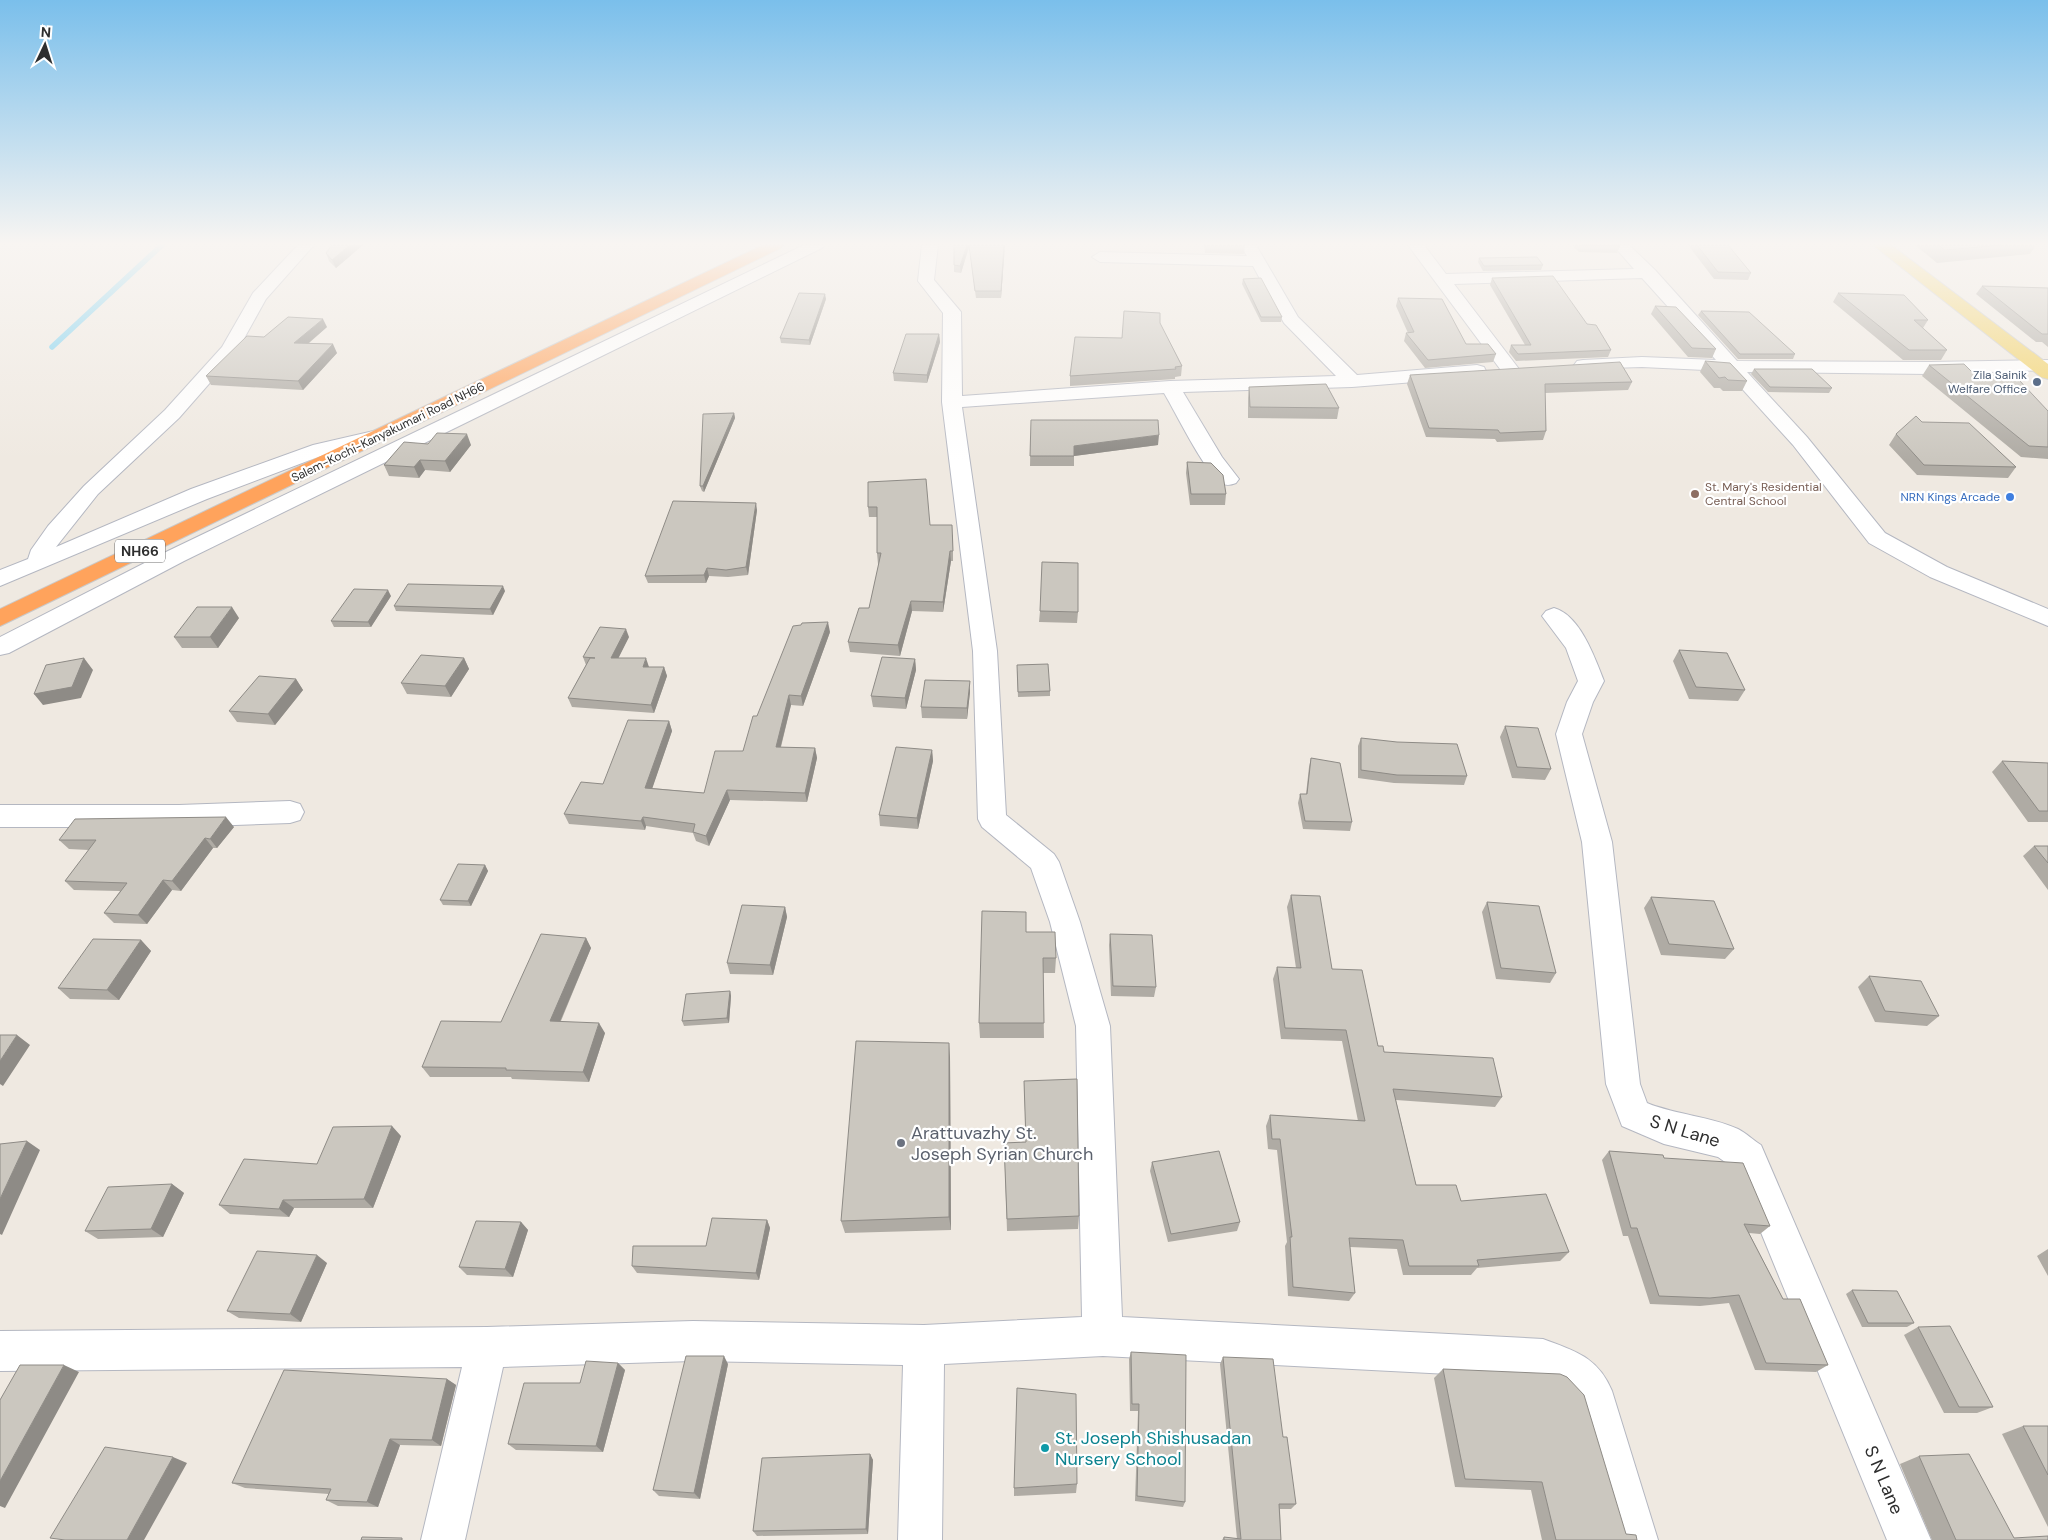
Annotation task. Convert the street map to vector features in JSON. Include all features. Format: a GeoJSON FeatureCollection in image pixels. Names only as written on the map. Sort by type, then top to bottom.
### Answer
{"type":"FeatureCollection","features":[{"type":"Feature","properties":{"kind":"highway","name":"Salem-Kochi-Kanyakumari Road NH66"},"geometry":{"type":"LineString","coordinates":[[0,618],[626,317]]}},
{"type":"Feature","properties":{"kind":"main road"},"geometry":{"type":"LineString","coordinates":[[1976,317],[2044,368]]}},
{"type":"Feature","properties":{"kind":"street"},"geometry":{"type":"LineString","coordinates":[[39,561],[42,550],[91,490],[172,414],[230,350],[248,317]]}},
{"type":"Feature","properties":{"kind":"street"},"geometry":{"type":"LineString","coordinates":[[0,647],[176,556],[668,317]]}},
{"type":"Feature","properties":{"kind":"street"},"geometry":{"type":"LineString","coordinates":[[952,317],[952,402],[986,651],[992,819],[1044,862],[1064,922],[1093,1026],[1103,1336]]}},
{"type":"Feature","properties":{"kind":"street"},"geometry":{"type":"LineString","coordinates":[[1289,317],[1352,381]]}},
{"type":"Feature","properties":{"kind":"street"},"geometry":{"type":"LineString","coordinates":[[1470,317],[1510,369]]}},
{"type":"Feature","properties":{"kind":"street"},"geometry":{"type":"LineString","coordinates":[[1688,317],[1800,441],[1877,538],[1911,557],[2048,618]]}},
{"type":"Feature","properties":{"kind":"street"},"geometry":{"type":"LineString","coordinates":[[1566,366],[1642,362],[1732,366],[2044,368]]}},
{"type":"Feature","properties":{"kind":"street"},"geometry":{"type":"LineString","coordinates":[[952,402],[1170,387],[1352,381],[1529,368]]}},
{"type":"Feature","properties":{"kind":"street"},"geometry":{"type":"LineString","coordinates":[[1170,387],[1213,460],[1229,479]]}},
{"type":"Feature","properties":{"kind":"street"},"geometry":{"type":"LineString","coordinates":[[0,579],[199,494],[320,449],[378,436]]}},
{"type":"Feature","properties":{"kind":"street","name":"S N Lane"},"geometry":{"type":"LineString","coordinates":[[1554,616],[1578,646],[1591,681],[1580,702],[1569,734],[1597,842],[1623,1084],[1634,1114],[1664,1127],[1726,1142],[1748,1157],[1909,1540]]}},
{"type":"Feature","properties":{"kind":"street"},"geometry":{"type":"LineString","coordinates":[[0,816],[179,816],[290,812]]}},
{"type":"Feature","properties":{"kind":"street"},"geometry":{"type":"LineString","coordinates":[[0,1351],[487,1347],[693,1341],[924,1345],[1103,1336],[1543,1359],[1571,1370],[1591,1391],[1636,1540]]}},
{"type":"Feature","properties":{"kind":"street"},"geometry":{"type":"LineString","coordinates":[[920,1540],[924,1345]]}},
{"type":"Feature","properties":{"kind":"street"},"geometry":{"type":"LineString","coordinates":[[443,1540],[487,1347]]}},
{"type":"Feature","properties":{"kind":"building"},"geometry":{"type":"Polygon","coordinates":[[[288,317],[323,319],[294,343],[333,344],[298,381],[206,376],[247,336],[264,337],[288,317]]]}},
{"type":"Feature","properties":{"kind":"building"},"geometry":{"type":"Polygon","coordinates":[[[789,317],[817,317],[809,340],[780,338],[789,317]]]}},
{"type":"Feature","properties":{"kind":"building"},"geometry":{"type":"Polygon","coordinates":[[[1124,317],[1160,317],[1160,323],[1182,366],[1175,367],[1176,369],[1070,376],[1075,337],[1122,338],[1124,317]]]}},
{"type":"Feature","properties":{"kind":"building"},"geometry":{"type":"Polygon","coordinates":[[[1407,317],[1452,317],[1466,344],[1488,344],[1496,354],[1428,360],[1406,333],[1414,332],[1407,317]]]}},
{"type":"Feature","properties":{"kind":"building"},"geometry":{"type":"Polygon","coordinates":[[[1515,317],[1582,317],[1587,324],[1596,325],[1611,350],[1518,354],[1511,345],[1531,345],[1515,317]]]}},
{"type":"Feature","properties":{"kind":"building"},"geometry":{"type":"Polygon","coordinates":[[[1665,317],[1685,317],[1716,349],[1692,348],[1665,317]]]}},
{"type":"Feature","properties":{"kind":"building"},"geometry":{"type":"Polygon","coordinates":[[[1706,317],[1754,317],[1795,354],[1740,354],[1706,317]]]}},
{"type":"Feature","properties":{"kind":"building"},"geometry":{"type":"Polygon","coordinates":[[[1868,317],[1925,317],[1928,320],[1914,320],[1947,350],[1909,350],[1868,317]]]}},
{"type":"Feature","properties":{"kind":"building"},"geometry":{"type":"Polygon","coordinates":[[[2021,317],[2048,317],[2048,334],[2042,334],[2021,317]]]}},
{"type":"Feature","properties":{"kind":"building"},"geometry":{"type":"Polygon","coordinates":[[[906,334],[939,334],[927,375],[893,373],[906,334]]]}},
{"type":"Feature","properties":{"kind":"building"},"geometry":{"type":"Polygon","coordinates":[[[1705,361],[1730,363],[1747,381],[1728,380],[1725,377],[1719,378],[1705,361]]]}},
{"type":"Feature","properties":{"kind":"building"},"geometry":{"type":"Polygon","coordinates":[[[1620,362],[1632,382],[1545,384],[1546,431],[1500,433],[1498,430],[1429,428],[1410,375],[1620,362]]]}},
{"type":"Feature","properties":{"kind":"building"},"geometry":{"type":"Polygon","coordinates":[[[1964,364],[1975,375],[2001,376],[2019,380],[2048,411],[2048,447],[2029,446],[1929,365],[1964,364]]]}},
{"type":"Feature","properties":{"kind":"building"},"geometry":{"type":"Polygon","coordinates":[[[1754,369],[1812,369],[1832,388],[1770,387],[1754,369]]]}},
{"type":"Feature","properties":{"kind":"building"},"geometry":{"type":"Polygon","coordinates":[[[1326,384],[1339,408],[1250,407],[1249,387],[1326,384]]]}},
{"type":"Feature","properties":{"kind":"building"},"geometry":{"type":"Polygon","coordinates":[[[734,413],[703,486],[700,486],[703,414],[734,413]]]}},
{"type":"Feature","properties":{"kind":"building"},"geometry":{"type":"Polygon","coordinates":[[[1916,416],[1922,422],[1969,423],[2016,467],[1924,465],[1896,434],[1916,416]]]}},
{"type":"Feature","properties":{"kind":"building"},"geometry":{"type":"Polygon","coordinates":[[[1031,420],[1158,420],[1159,435],[1074,446],[1074,456],[1030,456],[1031,420]]]}},
{"type":"Feature","properties":{"kind":"building"},"geometry":{"type":"Polygon","coordinates":[[[437,433],[467,434],[445,461],[420,460],[414,467],[384,465],[404,442],[428,444],[437,433]]]}},
{"type":"Feature","properties":{"kind":"building"},"geometry":{"type":"Polygon","coordinates":[[[1187,462],[1211,463],[1223,475],[1226,494],[1191,494],[1187,462]]]}},
{"type":"Feature","properties":{"kind":"building"},"geometry":{"type":"Polygon","coordinates":[[[926,479],[930,525],[952,525],[953,551],[950,551],[943,602],[911,601],[898,645],[848,642],[859,608],[869,608],[881,553],[877,553],[877,507],[868,507],[868,482],[926,479]]]}},
{"type":"Feature","properties":{"kind":"building"},"geometry":{"type":"Polygon","coordinates":[[[673,501],[756,503],[746,567],[726,570],[707,568],[704,575],[645,576],[673,501]]]}},
{"type":"Feature","properties":{"kind":"building"},"geometry":{"type":"Polygon","coordinates":[[[1042,562],[1078,563],[1078,612],[1040,611],[1042,562]]]}},
{"type":"Feature","properties":{"kind":"building"},"geometry":{"type":"Polygon","coordinates":[[[408,584],[503,586],[490,609],[394,606],[408,584]]]}},
{"type":"Feature","properties":{"kind":"building"},"geometry":{"type":"Polygon","coordinates":[[[354,589],[388,590],[368,622],[331,621],[354,589]]]}},
{"type":"Feature","properties":{"kind":"building"},"geometry":{"type":"Polygon","coordinates":[[[197,607],[232,607],[210,637],[174,637],[197,607]]]}},
{"type":"Feature","properties":{"kind":"building"},"geometry":{"type":"Polygon","coordinates":[[[828,622],[801,696],[789,695],[776,747],[815,748],[805,793],[727,790],[706,836],[693,832],[695,824],[643,817],[641,821],[564,814],[581,782],[603,784],[628,720],[669,721],[645,788],[704,793],[715,751],[743,751],[753,716],[757,716],[793,626],[801,625],[802,623],[828,622]]]}},
{"type":"Feature","properties":{"kind":"building"},"geometry":{"type":"Polygon","coordinates":[[[600,627],[626,629],[611,658],[646,658],[643,667],[664,667],[651,705],[568,698],[590,658],[595,658],[583,657],[600,627]]]}},
{"type":"Feature","properties":{"kind":"building"},"geometry":{"type":"Polygon","coordinates":[[[1679,650],[1727,653],[1745,690],[1696,687],[1679,650]]]}},
{"type":"Feature","properties":{"kind":"building"},"geometry":{"type":"Polygon","coordinates":[[[421,655],[464,658],[445,686],[401,683],[421,655]]]}},
{"type":"Feature","properties":{"kind":"building"},"geometry":{"type":"Polygon","coordinates":[[[882,657],[915,659],[905,698],[871,696],[882,657]]]}},
{"type":"Feature","properties":{"kind":"building"},"geometry":{"type":"Polygon","coordinates":[[[84,658],[72,687],[34,694],[46,665],[84,658]]]}},
{"type":"Feature","properties":{"kind":"building"},"geometry":{"type":"Polygon","coordinates":[[[1048,664],[1050,691],[1018,692],[1017,665],[1048,664]]]}},
{"type":"Feature","properties":{"kind":"building"},"geometry":{"type":"Polygon","coordinates":[[[259,676],[296,679],[268,714],[229,711],[259,676]]]}},
{"type":"Feature","properties":{"kind":"building"},"geometry":{"type":"Polygon","coordinates":[[[925,680],[970,681],[967,708],[921,707],[925,680]]]}},
{"type":"Feature","properties":{"kind":"building"},"geometry":{"type":"Polygon","coordinates":[[[1505,726],[1538,728],[1551,769],[1517,767],[1505,726]]]}},
{"type":"Feature","properties":{"kind":"building"},"geometry":{"type":"Polygon","coordinates":[[[1361,738],[1397,742],[1457,744],[1467,776],[1397,775],[1361,770],[1361,738]]]}},
{"type":"Feature","properties":{"kind":"building"},"geometry":{"type":"Polygon","coordinates":[[[896,747],[932,750],[917,818],[879,815],[896,747]]]}},
{"type":"Feature","properties":{"kind":"building"},"geometry":{"type":"Polygon","coordinates":[[[1311,758],[1340,763],[1352,822],[1305,821],[1300,794],[1307,794],[1311,758]]]}},
{"type":"Feature","properties":{"kind":"building"},"geometry":{"type":"Polygon","coordinates":[[[2002,761],[2048,763],[2048,811],[2039,811],[2002,761]]]}},
{"type":"Feature","properties":{"kind":"building"},"geometry":{"type":"Polygon","coordinates":[[[226,817],[210,839],[205,838],[172,881],[163,880],[138,915],[104,913],[127,883],[65,881],[96,840],[59,840],[75,819],[226,817]]]}},
{"type":"Feature","properties":{"kind":"building"},"geometry":{"type":"Polygon","coordinates":[[[2034,846],[2048,846],[2048,863],[2034,846]]]}},
{"type":"Feature","properties":{"kind":"building"},"geometry":{"type":"Polygon","coordinates":[[[458,864],[485,865],[468,901],[440,900],[458,864]]]}},
{"type":"Feature","properties":{"kind":"building"},"geometry":{"type":"Polygon","coordinates":[[[1291,895],[1320,896],[1332,969],[1362,970],[1378,1046],[1383,1046],[1384,1052],[1493,1058],[1502,1097],[1393,1089],[1416,1185],[1456,1185],[1461,1201],[1546,1194],[1569,1252],[1477,1260],[1479,1266],[1409,1266],[1403,1240],[1349,1238],[1355,1293],[1293,1287],[1290,1237],[1292,1237],[1280,1139],[1272,1139],[1270,1115],[1365,1121],[1346,1030],[1285,1028],[1277,967],[1301,968],[1291,895]]]}},
{"type":"Feature","properties":{"kind":"building"},"geometry":{"type":"Polygon","coordinates":[[[1651,897],[1714,901],[1734,949],[1669,944],[1651,897]]]}},
{"type":"Feature","properties":{"kind":"building"},"geometry":{"type":"Polygon","coordinates":[[[1487,902],[1539,906],[1556,973],[1501,968],[1487,902]]]}},
{"type":"Feature","properties":{"kind":"building"},"geometry":{"type":"Polygon","coordinates":[[[742,905],[785,907],[770,965],[727,963],[742,905]]]}},
{"type":"Feature","properties":{"kind":"building"},"geometry":{"type":"Polygon","coordinates":[[[982,911],[1026,912],[1026,932],[1055,932],[1056,958],[1043,958],[1044,1023],[979,1023],[982,911]]]}},
{"type":"Feature","properties":{"kind":"building"},"geometry":{"type":"Polygon","coordinates":[[[541,934],[586,938],[550,1021],[599,1023],[583,1072],[506,1070],[506,1068],[422,1067],[441,1021],[501,1022],[541,934]]]}},
{"type":"Feature","properties":{"kind":"building"},"geometry":{"type":"Polygon","coordinates":[[[1110,934],[1152,935],[1156,987],[1113,986],[1110,934]]]}},
{"type":"Feature","properties":{"kind":"building"},"geometry":{"type":"Polygon","coordinates":[[[93,939],[141,940],[107,990],[58,988],[93,939]]]}},
{"type":"Feature","properties":{"kind":"building"},"geometry":{"type":"Polygon","coordinates":[[[1869,976],[1921,981],[1939,1016],[1885,1011],[1869,976]]]}},
{"type":"Feature","properties":{"kind":"building"},"geometry":{"type":"Polygon","coordinates":[[[730,991],[727,1018],[682,1021],[686,994],[730,991]]]}},
{"type":"Feature","properties":{"kind":"building"},"geometry":{"type":"Polygon","coordinates":[[[0,1035],[17,1035],[0,1061],[0,1035]]]}},
{"type":"Feature","properties":{"kind":"building","name":"Arattuvazhy St. Joseph Syrian Church"},"geometry":{"type":"Polygon","coordinates":[[[856,1041],[949,1043],[949,1217],[841,1221],[856,1041]]]}},
{"type":"Feature","properties":{"kind":"building"},"geometry":{"type":"Polygon","coordinates":[[[1077,1079],[1079,1216],[1007,1219],[1004,1143],[1026,1142],[1024,1081],[1077,1079]]]}},
{"type":"Feature","properties":{"kind":"building"},"geometry":{"type":"Polygon","coordinates":[[[392,1126],[364,1199],[283,1200],[279,1209],[219,1205],[244,1159],[317,1164],[333,1127],[392,1126]]]}},
{"type":"Feature","properties":{"kind":"building"},"geometry":{"type":"Polygon","coordinates":[[[27,1141],[0,1199],[0,1144],[27,1141]]]}},
{"type":"Feature","properties":{"kind":"building"},"geometry":{"type":"Polygon","coordinates":[[[1219,1151],[1240,1222],[1171,1234],[1152,1162],[1219,1151]]]}},
{"type":"Feature","properties":{"kind":"building"},"geometry":{"type":"Polygon","coordinates":[[[1609,1151],[1663,1155],[1664,1158],[1743,1163],[1770,1226],[1744,1224],[1783,1299],[1800,1299],[1828,1365],[1766,1363],[1739,1295],[1710,1298],[1659,1296],[1637,1228],[1631,1228],[1609,1151]]]}},
{"type":"Feature","properties":{"kind":"building"},"geometry":{"type":"Polygon","coordinates":[[[172,1184],[151,1229],[85,1231],[108,1187],[172,1184]]]}},
{"type":"Feature","properties":{"kind":"building"},"geometry":{"type":"Polygon","coordinates":[[[712,1218],[767,1220],[756,1273],[632,1266],[633,1246],[706,1246],[712,1218]]]}},
{"type":"Feature","properties":{"kind":"building"},"geometry":{"type":"Polygon","coordinates":[[[476,1221],[521,1222],[505,1269],[459,1267],[476,1221]]]}},
{"type":"Feature","properties":{"kind":"building"},"geometry":{"type":"Polygon","coordinates":[[[257,1251],[317,1255],[290,1314],[227,1311],[257,1251]]]}},
{"type":"Feature","properties":{"kind":"building"},"geometry":{"type":"Polygon","coordinates":[[[1852,1290],[1897,1291],[1914,1323],[1868,1323],[1852,1290]]]}},
{"type":"Feature","properties":{"kind":"building"},"geometry":{"type":"Polygon","coordinates":[[[1950,1326],[1993,1407],[1959,1407],[1918,1327],[1950,1326]]]}},
{"type":"Feature","properties":{"kind":"building"},"geometry":{"type":"Polygon","coordinates":[[[1131,1352],[1186,1355],[1185,1502],[1137,1496],[1139,1404],[1132,1404],[1131,1352]]]}},
{"type":"Feature","properties":{"kind":"building"},"geometry":{"type":"Polygon","coordinates":[[[686,1356],[724,1356],[694,1493],[653,1490],[686,1356]]]}},
{"type":"Feature","properties":{"kind":"building"},"geometry":{"type":"Polygon","coordinates":[[[1223,1357],[1273,1359],[1283,1437],[1287,1437],[1296,1504],[1279,1504],[1281,1540],[1224,1540],[1224,1537],[1241,1539],[1223,1357]]]}},
{"type":"Feature","properties":{"kind":"building"},"geometry":{"type":"Polygon","coordinates":[[[586,1361],[618,1363],[596,1446],[508,1444],[524,1383],[580,1383],[586,1361]]]}},
{"type":"Feature","properties":{"kind":"building"},"geometry":{"type":"Polygon","coordinates":[[[20,1365],[64,1365],[0,1481],[0,1400],[20,1365]]]}},
{"type":"Feature","properties":{"kind":"building"},"geometry":{"type":"Polygon","coordinates":[[[1443,1369],[1560,1374],[1567,1377],[1584,1395],[1626,1534],[1636,1535],[1637,1540],[1556,1540],[1542,1482],[1465,1479],[1443,1369]]]}},
{"type":"Feature","properties":{"kind":"building"},"geometry":{"type":"Polygon","coordinates":[[[284,1370],[447,1379],[432,1440],[390,1439],[367,1502],[326,1500],[331,1489],[232,1483],[284,1370]]]}},
{"type":"Feature","properties":{"kind":"building","name":"St. Joseph Shishusadan Nursery School"},"geometry":{"type":"Polygon","coordinates":[[[1017,1388],[1076,1394],[1077,1484],[1014,1488],[1017,1388]]]}},
{"type":"Feature","properties":{"kind":"building"},"geometry":{"type":"Polygon","coordinates":[[[2023,1426],[2048,1426],[2048,1475],[2023,1426]]]}},
{"type":"Feature","properties":{"kind":"building"},"geometry":{"type":"Polygon","coordinates":[[[105,1447],[173,1457],[127,1540],[65,1540],[50,1538],[105,1447]]]}},
{"type":"Feature","properties":{"kind":"building"},"geometry":{"type":"Polygon","coordinates":[[[870,1454],[866,1529],[753,1531],[762,1458],[870,1454]]]}},
{"type":"Feature","properties":{"kind":"building"},"geometry":{"type":"Polygon","coordinates":[[[1969,1454],[2014,1538],[2048,1536],[2048,1540],[1956,1540],[1919,1456],[1969,1454]]]}},
{"type":"Feature","properties":{"kind":"building"},"geometry":{"type":"Polygon","coordinates":[[[362,1537],[402,1538],[402,1540],[361,1540],[362,1537]]]}},
{"type":"Feature","properties":{"kind":"waterway"},"geometry":{"type":"LineString","coordinates":[[52,347],[84,317]]}},
{"type":"Feature","properties":{"kind":"place","name":"Zila Sainik Welfare Office"},"geometry":{"type":"Point","coordinates":[2037,382]}},
{"type":"Feature","properties":{"kind":"place","name":"St. Mary's Residential Central School"},"geometry":{"type":"Point","coordinates":[1695,494]}},
{"type":"Feature","properties":{"kind":"place","name":"NRN Kings Arcade"},"geometry":{"type":"Point","coordinates":[2010,497]}},
{"type":"Feature","properties":{"kind":"place","name":"Arattuvazhy St. Joseph Syrian Church"},"geometry":{"type":"Point","coordinates":[901,1143]}},
{"type":"Feature","properties":{"kind":"place","name":"St. Joseph Shishusadan Nursery School"},"geometry":{"type":"Point","coordinates":[1045,1448]}}]}
